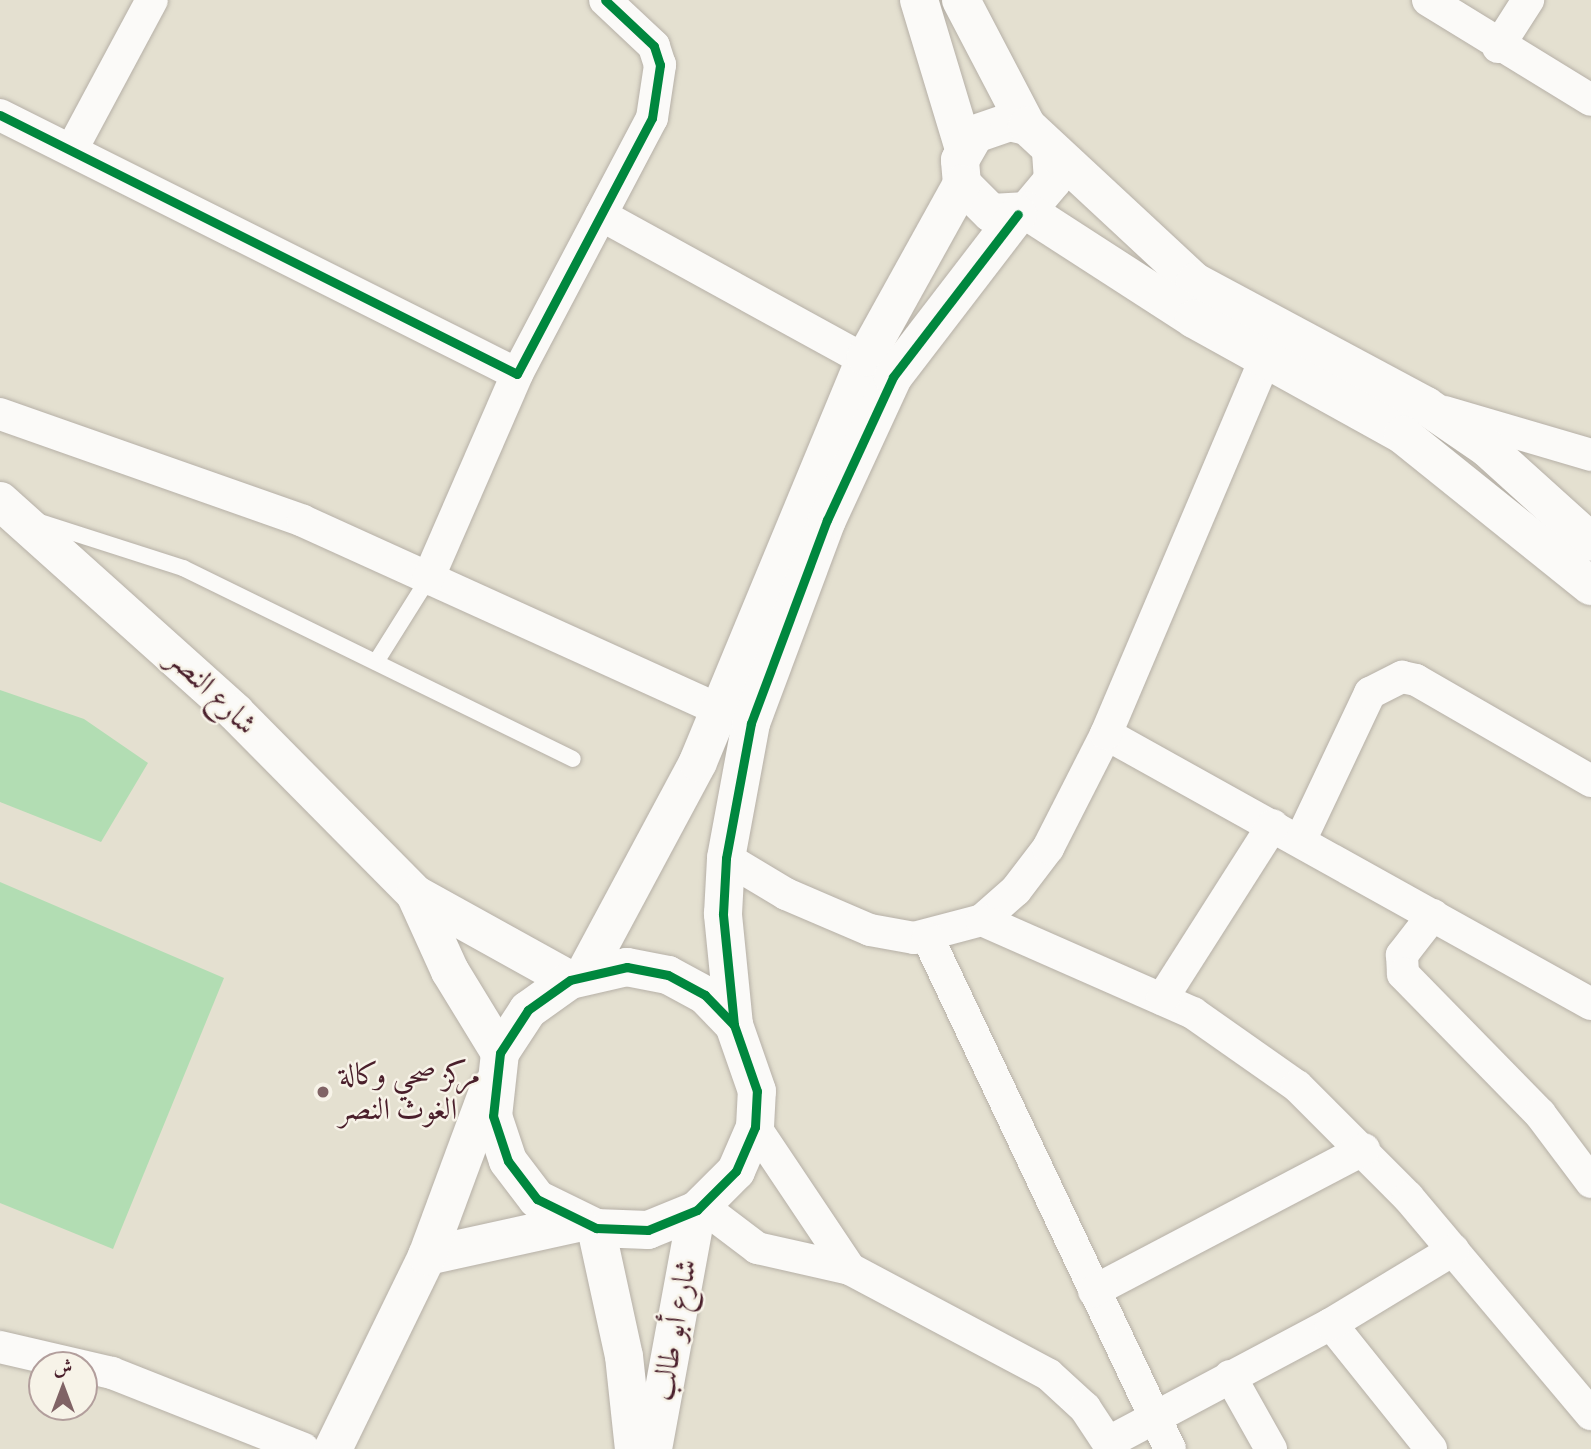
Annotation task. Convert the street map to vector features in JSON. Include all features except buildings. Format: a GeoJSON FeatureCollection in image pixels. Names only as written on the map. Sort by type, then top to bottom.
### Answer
{"type":"FeatureCollection","features":[{"type":"Feature","properties":{"kind":"street"},"geometry":{"type":"LineString","coordinates":[[72,149],[152,0]]}},
{"type":"Feature","properties":{"kind":"street"},"geometry":{"type":"LineString","coordinates":[[428,579],[517,374],[652,118],[660,65],[643,31],[605,0]]}},
{"type":"Feature","properties":{"kind":"street"},"geometry":{"type":"LineString","coordinates":[[919,0],[963,167],[978,206],[1023,213],[1272,345],[1426,406],[1591,455]]}},
{"type":"Feature","properties":{"kind":"street"},"geometry":{"type":"LineString","coordinates":[[879,367],[1053,180],[1039,139],[961,0]]}},
{"type":"Feature","properties":{"kind":"street"},"geometry":{"type":"LineString","coordinates":[[1427,0],[1498,47],[1591,100]]}},
{"type":"Feature","properties":{"kind":"street"},"geometry":{"type":"LineString","coordinates":[[1498,47],[1528,0]]}},
{"type":"Feature","properties":{"kind":"street"},"geometry":{"type":"LineString","coordinates":[[0,116],[72,149],[517,374]]}},
{"type":"Feature","properties":{"kind":"street"},"geometry":{"type":"LineString","coordinates":[[577,976],[698,762],[734,717],[963,167],[990,125],[1039,139],[1195,282],[1272,345],[1404,435],[1591,586]]}},
{"type":"Feature","properties":{"kind":"street"},"geometry":{"type":"LineString","coordinates":[[601,215],[879,367]]}},
{"type":"Feature","properties":{"kind":"street"},"geometry":{"type":"LineString","coordinates":[[726,858],[786,894],[870,930],[928,938],[982,920],[1016,890],[1048,848],[1106,734],[1272,345]]}},
{"type":"Feature","properties":{"kind":"street"},"geometry":{"type":"LineString","coordinates":[[1426,406],[1487,449],[1591,542]]}},
{"type":"Feature","properties":{"kind":"street"},"geometry":{"type":"LineString","coordinates":[[0,414],[303,522],[734,717]]}},
{"type":"Feature","properties":{"kind":"street","name":"شارع النصر"},"geometry":{"type":"LineString","coordinates":[[9,508],[236,713],[415,894],[577,976]]}},
{"type":"Feature","properties":{"kind":"street"},"geometry":{"type":"LineString","coordinates":[[1162,999],[1286,833],[1366,700],[1385,681],[1402,677],[1416,680],[1591,781]]}},
{"type":"Feature","properties":{"kind":"street"},"geometry":{"type":"LineString","coordinates":[[734,717],[723,914],[734,1025]]}},
{"type":"Feature","properties":{"kind":"street"},"geometry":{"type":"LineString","coordinates":[[1106,734],[1591,1004]]}},
{"type":"Feature","properties":{"kind":"street","name":"شارع النصر"},"geometry":{"type":"LineString","coordinates":[[415,894],[450,971],[498,1061]]}},
{"type":"Feature","properties":{"kind":"street"},"geometry":{"type":"LineString","coordinates":[[723,914],[745,899],[786,894]]}},
{"type":"Feature","properties":{"kind":"street"},"geometry":{"type":"LineString","coordinates":[[1433,915],[1402,955],[1404,974],[1540,1114],[1591,1182]]}},
{"type":"Feature","properties":{"kind":"street"},"geometry":{"type":"LineString","coordinates":[[982,920],[1162,999],[1255,1053],[1364,1149],[1591,1414]]}},
{"type":"Feature","properties":{"kind":"street"},"geometry":{"type":"LineString","coordinates":[[928,938],[1170,1449]]}},
{"type":"Feature","properties":{"kind":"street"},"geometry":{"type":"LineString","coordinates":[[333,1449],[427,1256],[498,1061],[528,1010],[577,976],[627,967],[668,975],[705,995],[734,1025],[750,1056],[754,1126],[736,1171],[700,1208],[648,1230],[587,1226],[427,1256]]}},
{"type":"Feature","properties":{"kind":"street"},"geometry":{"type":"LineString","coordinates":[[498,1061],[493,1116],[508,1161],[537,1199],[587,1226]]}},
{"type":"Feature","properties":{"kind":"street"},"geometry":{"type":"LineString","coordinates":[[754,1126],[850,1269]]}},
{"type":"Feature","properties":{"kind":"street"},"geometry":{"type":"LineString","coordinates":[[1094,1291],[1364,1149]]}},
{"type":"Feature","properties":{"kind":"street"},"geometry":{"type":"LineString","coordinates":[[700,1208],[757,1248],[850,1269],[1049,1375],[1085,1408],[1111,1446],[1153,1418],[1331,1324],[1453,1250]]}},
{"type":"Feature","properties":{"kind":"street","name":"شارع أبو طالب"},"geometry":{"type":"LineString","coordinates":[[653,1449],[700,1208]]}},
{"type":"Feature","properties":{"kind":"street","name":"شارع أبو طالب"},"geometry":{"type":"LineString","coordinates":[[587,1226],[621,1342],[634,1449]]}},
{"type":"Feature","properties":{"kind":"street"},"geometry":{"type":"LineString","coordinates":[[1331,1324],[1431,1449]]}},
{"type":"Feature","properties":{"kind":"street"},"geometry":{"type":"LineString","coordinates":[[0,1348],[112,1373],[304,1449]]}},
{"type":"Feature","properties":{"kind":"street"},"geometry":{"type":"LineString","coordinates":[[1230,1376],[1271,1449]]}},
{"type":"Feature","properties":{"kind":"lane"},"geometry":{"type":"LineString","coordinates":[[9,508],[183,568],[573,759]]}},
{"type":"Feature","properties":{"kind":"lane"},"geometry":{"type":"LineString","coordinates":[[376,662],[428,579]]}},
{"type":"Feature","properties":{"kind":"green space"},"geometry":{"type":"Polygon","coordinates":[[[0,690],[84,719],[148,763],[101,842],[0,802],[0,690]]]}},
{"type":"Feature","properties":{"kind":"green space"},"geometry":{"type":"Polygon","coordinates":[[[0,882],[224,978],[113,1249],[0,1203],[0,882]]]}},
{"type":"Feature","properties":{"kind":"cycle path"},"geometry":{"type":"LineString","coordinates":[[0,115],[517,374],[652,118],[660,65],[654,46],[605,0]]}},
{"type":"Feature","properties":{"kind":"cycle path"},"geometry":{"type":"LineString","coordinates":[[734,1025],[705,995],[668,975],[627,967],[570,980],[528,1010],[500,1053],[493,1116],[508,1161],[537,1199],[596,1228],[648,1230],[697,1210],[736,1171],[755,1127],[757,1091],[734,1025],[723,914],[726,858],[751,723],[827,520],[893,377],[1018,214]]}},
{"type":"Feature","properties":{"kind":"place","name":"مركز صحي وكالة الغوث النصر"},"geometry":{"type":"Point","coordinates":[323,1092]}}]}
